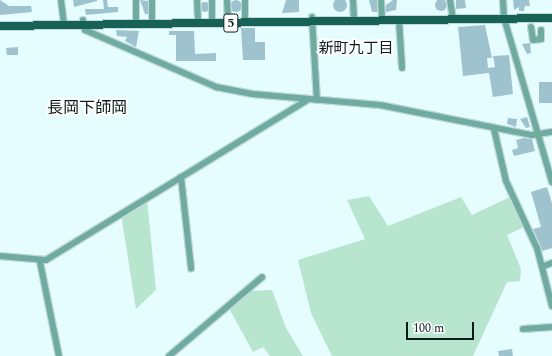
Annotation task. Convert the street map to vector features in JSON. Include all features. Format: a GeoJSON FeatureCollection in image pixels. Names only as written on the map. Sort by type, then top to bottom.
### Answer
{"type":"FeatureCollection","features":[{"type":"Feature","properties":{"kind":"main road","name":"5"},"geometry":{"type":"LineString","coordinates":[[84,22],[136,19],[212,18],[312,20],[354,17],[382,17],[399,20]]}},
{"type":"Feature","properties":{"kind":"main road","name":"5"},"geometry":{"type":"LineString","coordinates":[[0,21],[84,22],[552,18]]}},
{"type":"Feature","properties":{"kind":"main road","name":"5"},"geometry":{"type":"LineString","coordinates":[[0,26],[64,22]]}},
{"type":"Feature","properties":{"kind":"street"},"geometry":{"type":"LineString","coordinates":[[61,0],[64,22]]}},
{"type":"Feature","properties":{"kind":"street"},"geometry":{"type":"LineString","coordinates":[[136,0],[136,19]]}},
{"type":"Feature","properties":{"kind":"street"},"geometry":{"type":"LineString","coordinates":[[152,0],[152,19]]}},
{"type":"Feature","properties":{"kind":"street"},"geometry":{"type":"LineString","coordinates":[[197,0],[198,19]]}},
{"type":"Feature","properties":{"kind":"street"},"geometry":{"type":"LineString","coordinates":[[212,0],[212,18]]}},
{"type":"Feature","properties":{"kind":"street"},"geometry":{"type":"LineString","coordinates":[[227,0],[228,18]]}},
{"type":"Feature","properties":{"kind":"street"},"geometry":{"type":"LineString","coordinates":[[245,0],[245,18]]}},
{"type":"Feature","properties":{"kind":"street"},"geometry":{"type":"LineString","coordinates":[[353,0],[354,17]]}},
{"type":"Feature","properties":{"kind":"street"},"geometry":{"type":"LineString","coordinates":[[381,0],[382,17]]}},
{"type":"Feature","properties":{"kind":"street"},"geometry":{"type":"LineString","coordinates":[[450,0],[453,19]]}},
{"type":"Feature","properties":{"kind":"street"},"geometry":{"type":"LineString","coordinates":[[504,0],[504,18],[538,132],[550,165],[552,182]]}},
{"type":"Feature","properties":{"kind":"street"},"geometry":{"type":"LineString","coordinates":[[312,20],[317,100]]}},
{"type":"Feature","properties":{"kind":"street"},"geometry":{"type":"LineString","coordinates":[[399,20],[402,68]]}},
{"type":"Feature","properties":{"kind":"street"},"geometry":{"type":"LineString","coordinates":[[84,22],[85,30],[212,86],[317,100],[380,105],[532,135],[538,132],[552,132]]}},
{"type":"Feature","properties":{"kind":"street"},"geometry":{"type":"LineString","coordinates":[[531,27],[533,40],[541,39],[541,30]]}},
{"type":"Feature","properties":{"kind":"street"},"geometry":{"type":"LineString","coordinates":[[0,256],[40,262],[60,252],[309,99]]}},
{"type":"Feature","properties":{"kind":"street"},"geometry":{"type":"LineString","coordinates":[[494,128],[506,181],[544,266],[552,306]]}},
{"type":"Feature","properties":{"kind":"street"},"geometry":{"type":"LineString","coordinates":[[181,177],[191,268]]}},
{"type":"Feature","properties":{"kind":"street"},"geometry":{"type":"LineString","coordinates":[[40,262],[59,356]]}},
{"type":"Feature","properties":{"kind":"street"},"geometry":{"type":"LineString","coordinates":[[544,266],[552,263]]}},
{"type":"Feature","properties":{"kind":"street"},"geometry":{"type":"LineString","coordinates":[[169,356],[262,277]]}},
{"type":"Feature","properties":{"kind":"street"},"geometry":{"type":"LineString","coordinates":[[523,328],[552,327]]}},
{"type":"Feature","properties":{"kind":"green space"},"geometry":{"type":"Polygon","coordinates":[[[369,196],[388,226],[461,197],[472,215],[510,197],[524,227],[507,235],[521,269],[520,281],[507,282],[473,356],[332,356],[311,313],[298,260],[365,239],[347,200],[369,196]]]}},
{"type":"Feature","properties":{"kind":"green space"},"geometry":{"type":"Polygon","coordinates":[[[147,199],[156,290],[136,309],[121,214],[147,199]]]}},
{"type":"Feature","properties":{"kind":"green space"},"geometry":{"type":"Polygon","coordinates":[[[272,290],[286,328],[303,356],[270,356],[263,347],[253,352],[230,310],[233,300],[245,291],[272,290]]]}},
{"type":"Feature","properties":{"kind":"building"},"geometry":{"type":"Polygon","coordinates":[[[340,-2],[345,0],[347,5],[345,10],[340,12],[335,10],[333,5],[335,0],[340,-2]]]}},
{"type":"Feature","properties":{"kind":"building"},"geometry":{"type":"Polygon","coordinates":[[[441,-1],[445,1],[447,5],[445,9],[441,11],[437,9],[435,5],[437,1],[441,-1]]]}},
{"type":"Feature","properties":{"kind":"building"},"geometry":{"type":"Polygon","coordinates":[[[0,0],[9,6],[31,6],[32,12],[0,15],[0,0]]]}},
{"type":"Feature","properties":{"kind":"building"},"geometry":{"type":"Polygon","coordinates":[[[73,0],[97,0],[97,1],[74,7],[73,0]]]}},
{"type":"Feature","properties":{"kind":"building"},"geometry":{"type":"Polygon","coordinates":[[[103,0],[107,0],[108,7],[118,7],[118,12],[86,15],[85,9],[104,9],[103,0]]]}},
{"type":"Feature","properties":{"kind":"building"},"geometry":{"type":"Polygon","coordinates":[[[140,0],[148,1],[148,14],[145,14],[140,0]]]}},
{"type":"Feature","properties":{"kind":"building"},"geometry":{"type":"Polygon","coordinates":[[[236,0],[240,2],[242,6],[240,10],[236,12],[232,10],[230,6],[232,2],[236,0]]]}},
{"type":"Feature","properties":{"kind":"building"},"geometry":{"type":"Polygon","coordinates":[[[286,0],[299,0],[299,12],[282,13],[286,0]]]}},
{"type":"Feature","properties":{"kind":"building"},"geometry":{"type":"Polygon","coordinates":[[[369,0],[377,0],[377,12],[372,12],[369,0]]]}},
{"type":"Feature","properties":{"kind":"building"},"geometry":{"type":"Polygon","coordinates":[[[393,0],[397,0],[396,10],[386,12],[386,5],[393,0]]]}},
{"type":"Feature","properties":{"kind":"building"},"geometry":{"type":"Polygon","coordinates":[[[456,0],[465,0],[466,8],[456,9],[456,0]]]}},
{"type":"Feature","properties":{"kind":"building"},"geometry":{"type":"Polygon","coordinates":[[[513,0],[529,0],[530,6],[525,6],[524,11],[519,11],[519,7],[514,10],[513,0]]]}},
{"type":"Feature","properties":{"kind":"building"},"geometry":{"type":"Polygon","coordinates":[[[205,2],[210,7],[205,12],[200,7],[205,2]]]}},
{"type":"Feature","properties":{"kind":"building"},"geometry":{"type":"Polygon","coordinates":[[[485,25],[492,58],[487,58],[488,68],[495,67],[493,56],[509,55],[513,94],[493,97],[489,73],[463,76],[458,27],[485,25]]]}},
{"type":"Feature","properties":{"kind":"building"},"geometry":{"type":"Polygon","coordinates":[[[241,28],[255,28],[255,42],[265,42],[265,60],[243,60],[241,28]]]}},
{"type":"Feature","properties":{"kind":"building"},"geometry":{"type":"Polygon","coordinates":[[[116,30],[139,31],[136,47],[125,41],[127,37],[117,36],[116,30]]]}},
{"type":"Feature","properties":{"kind":"building"},"geometry":{"type":"Polygon","coordinates":[[[169,31],[194,31],[195,54],[216,53],[216,61],[176,61],[176,35],[169,35],[169,31]]]}},
{"type":"Feature","properties":{"kind":"building"},"geometry":{"type":"Polygon","coordinates":[[[530,43],[531,53],[527,54],[522,44],[530,43]]]}},
{"type":"Feature","properties":{"kind":"building"},"geometry":{"type":"Polygon","coordinates":[[[18,47],[18,55],[7,55],[6,48],[18,47]]]}},
{"type":"Feature","properties":{"kind":"building"},"geometry":{"type":"Polygon","coordinates":[[[539,82],[552,82],[552,103],[539,103],[539,82]]]}},
{"type":"Feature","properties":{"kind":"building"},"geometry":{"type":"Polygon","coordinates":[[[527,117],[530,127],[526,128],[520,119],[527,117]]]}},
{"type":"Feature","properties":{"kind":"building"},"geometry":{"type":"Polygon","coordinates":[[[508,118],[517,119],[516,127],[507,124],[508,118]]]}},
{"type":"Feature","properties":{"kind":"building"},"geometry":{"type":"Polygon","coordinates":[[[524,138],[532,139],[535,151],[514,156],[512,150],[518,148],[516,140],[524,138]]]}},
{"type":"Feature","properties":{"kind":"building"},"geometry":{"type":"Polygon","coordinates":[[[547,187],[552,203],[552,248],[542,251],[533,229],[541,227],[531,192],[547,187]]]}},
{"type":"Feature","properties":{"kind":"building"},"geometry":{"type":"Polygon","coordinates":[[[512,349],[513,356],[499,356],[498,351],[512,349]]]}},
{"type":"Feature","properties":{"kind":"district","name":"新町九丁目"},"geometry":{"type":"Point","coordinates":[356,49]}},
{"type":"Feature","properties":{"kind":"district","name":"長岡下師岡"},"geometry":{"type":"Point","coordinates":[87,108]}}]}
